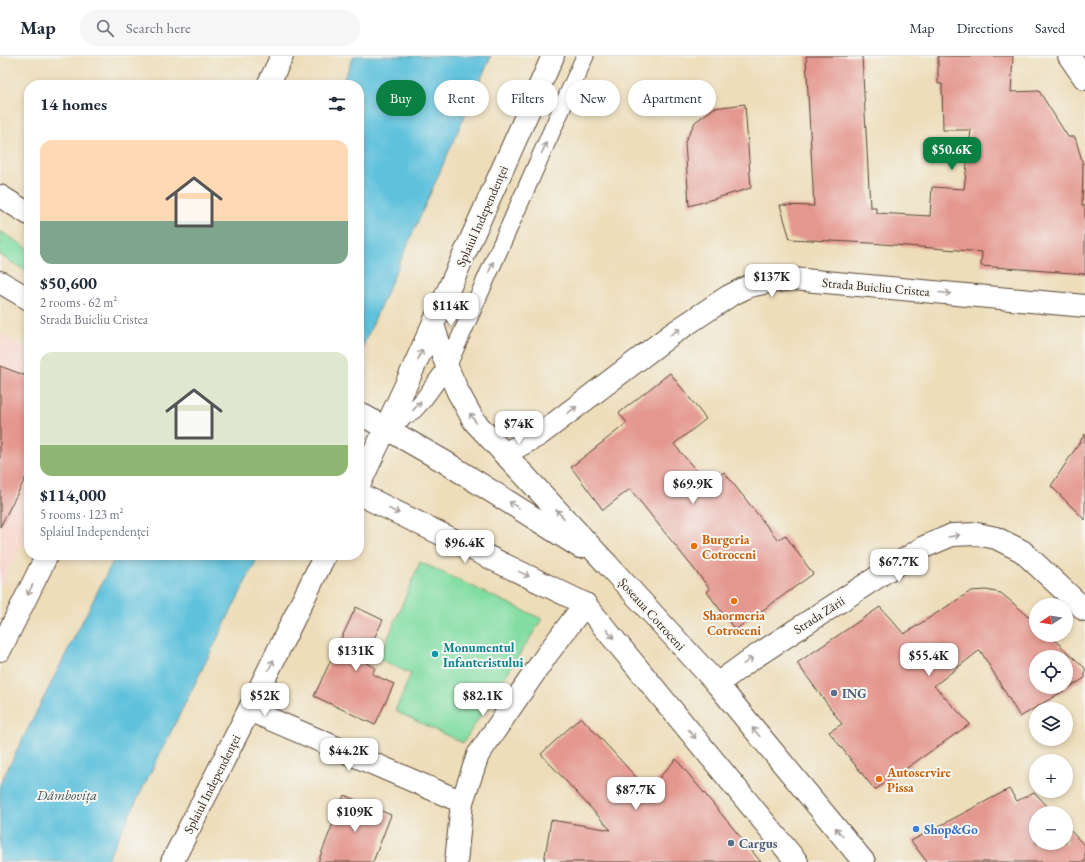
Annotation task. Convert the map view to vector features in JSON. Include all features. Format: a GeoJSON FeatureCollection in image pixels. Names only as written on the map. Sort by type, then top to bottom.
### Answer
{"type":"FeatureCollection","features":[{"type":"Feature","properties":{"kind":"main road"},"geometry":{"type":"LineString","coordinates":[[270,80],[282,56]]}},
{"type":"Feature","properties":{"kind":"main road","name":"Splaiul Independenței"},"geometry":{"type":"LineString","coordinates":[[364,475],[433,325],[553,56]]}},
{"type":"Feature","properties":{"kind":"main road"},"geometry":{"type":"LineString","coordinates":[[1069,56],[1085,79]]}},
{"type":"Feature","properties":{"kind":"main road"},"geometry":{"type":"LineString","coordinates":[[0,196],[24,211]]}},
{"type":"Feature","properties":{"kind":"main road","name":"Strada Buicliu Cristea"},"geometry":{"type":"LineString","coordinates":[[504,454],[539,435],[672,334],[729,296],[749,286],[793,279],[1085,306]]}},
{"type":"Feature","properties":{"kind":"main road"},"geometry":{"type":"LineString","coordinates":[[0,282],[24,296]]}},
{"type":"Feature","properties":{"kind":"main road"},"geometry":{"type":"LineString","coordinates":[[433,325],[447,367],[458,392],[474,421],[606,563]]}},
{"type":"Feature","properties":{"kind":"main road","name":"Șoseaua Cotroceni"},"geometry":{"type":"LineString","coordinates":[[364,415],[446,462],[606,563],[717,684],[864,862]]}},
{"type":"Feature","properties":{"kind":"main road"},"geometry":{"type":"LineString","coordinates":[[364,496],[585,604],[797,862]]}},
{"type":"Feature","properties":{"kind":"main road","name":"Strada Zării"},"geometry":{"type":"LineString","coordinates":[[717,684],[750,660],[924,547],[952,535],[977,534],[996,538],[1022,551],[1085,610]]}},
{"type":"Feature","properties":{"kind":"main road"},"geometry":{"type":"LineString","coordinates":[[0,650],[45,560]]}},
{"type":"Feature","properties":{"kind":"main road","name":"Splaiul Independenței"},"geometry":{"type":"LineString","coordinates":[[172,862],[323,560]]}},
{"type":"Feature","properties":{"kind":"main road"},"geometry":{"type":"LineString","coordinates":[[456,862],[462,802],[478,755],[585,604]]}},
{"type":"Feature","properties":{"kind":"main road"},"geometry":{"type":"LineString","coordinates":[[249,710],[462,802]]}},
{"type":"Feature","properties":{"kind":"lane"},"geometry":{"type":"LineString","coordinates":[[386,429],[414,410],[447,367],[585,56]]}},
{"type":"Feature","properties":{"kind":"shaded area"},"geometry":{"type":"Polygon","coordinates":[[[0,332],[24,348],[24,541],[0,587],[0,332]]]}},
{"type":"Feature","properties":{"kind":"green space"},"geometry":{"type":"Polygon","coordinates":[[[0,231],[24,246],[24,270],[0,255],[0,231]]]}},
{"type":"Feature","properties":{"kind":"green space"},"geometry":{"type":"Polygon","coordinates":[[[420,562],[542,619],[463,743],[395,711],[411,674],[379,659],[420,562]]]}},
{"type":"Feature","properties":{"kind":"water"},"geometry":{"type":"Polygon","coordinates":[[[354,56],[491,56],[480,80],[434,80],[434,116],[465,116],[364,344],[364,80],[343,80],[354,56]]]}},
{"type":"Feature","properties":{"kind":"water","name":"Dâmbovița"},"geometry":{"type":"Polygon","coordinates":[[[113,560],[257,560],[106,862],[0,862],[0,784],[113,560]]]}},
{"type":"Feature","properties":{"kind":"building"},"geometry":{"type":"Polygon","coordinates":[[[806,56],[862,56],[870,207],[876,207],[876,213],[930,216],[932,187],[964,189],[971,130],[943,130],[942,84],[938,84],[938,56],[1013,56],[1011,92],[1039,91],[1068,137],[1075,137],[1083,164],[1082,206],[1085,206],[1085,274],[981,266],[982,252],[870,243],[790,239],[780,205],[814,206],[806,56]]]}},
{"type":"Feature","properties":{"kind":"building"},"geometry":{"type":"Polygon","coordinates":[[[745,104],[751,188],[689,206],[685,142],[695,122],[703,116],[716,116],[716,108],[745,104]]]}},
{"type":"Feature","properties":{"kind":"building"},"geometry":{"type":"Polygon","coordinates":[[[0,366],[24,375],[24,481],[0,527],[0,366]]]}},
{"type":"Feature","properties":{"kind":"building"},"geometry":{"type":"Polygon","coordinates":[[[670,373],[706,419],[674,444],[708,485],[724,472],[778,540],[785,535],[813,574],[735,630],[707,592],[710,589],[630,489],[603,510],[571,467],[627,423],[619,413],[670,373]]]}},
{"type":"Feature","properties":{"kind":"building"},"geometry":{"type":"Polygon","coordinates":[[[1085,434],[1085,520],[1051,486],[1085,434]]]}},
{"type":"Feature","properties":{"kind":"building"},"geometry":{"type":"Polygon","coordinates":[[[986,590],[1001,593],[1029,617],[1029,642],[1057,642],[1065,650],[1029,650],[1029,694],[1058,694],[1045,702],[1029,702],[1029,712],[1020,717],[980,650],[934,686],[970,724],[875,790],[829,732],[842,724],[797,663],[880,607],[904,634],[971,591],[986,590]]]}},
{"type":"Feature","properties":{"kind":"building"},"geometry":{"type":"Polygon","coordinates":[[[356,607],[383,620],[363,661],[375,668],[372,674],[394,684],[375,725],[314,696],[356,607]]]}},
{"type":"Feature","properties":{"kind":"building"},"geometry":{"type":"Polygon","coordinates":[[[1073,657],[1085,668],[1085,678],[1073,685],[1073,657]]]}},
{"type":"Feature","properties":{"kind":"building"},"geometry":{"type":"Polygon","coordinates":[[[581,717],[648,790],[676,759],[761,862],[544,862],[551,820],[611,830],[541,754],[581,717]]]}},
{"type":"Feature","properties":{"kind":"building"},"geometry":{"type":"Polygon","coordinates":[[[1009,789],[1017,801],[1029,795],[1029,798],[1040,798],[1047,806],[1029,806],[1029,850],[1073,850],[1073,833],[1085,846],[1085,862],[927,862],[911,841],[1009,789]]]}},
{"type":"Feature","properties":{"kind":"building"},"geometry":{"type":"Polygon","coordinates":[[[344,795],[391,815],[373,862],[318,862],[344,795]]]}},
{"type":"Feature","properties":{"kind":"place","name":"Burgeria Cotroceni"},"geometry":{"type":"Point","coordinates":[694,546]}},
{"type":"Feature","properties":{"kind":"place","name":"Shaormeria Cotroceni"},"geometry":{"type":"Point","coordinates":[734,601]}},
{"type":"Feature","properties":{"kind":"place","name":"Monumentul Infanteristului"},"geometry":{"type":"Point","coordinates":[435,654]}},
{"type":"Feature","properties":{"kind":"place","name":"ING"},"geometry":{"type":"Point","coordinates":[834,693]}},
{"type":"Feature","properties":{"kind":"place","name":"Autoservire Pissa"},"geometry":{"type":"Point","coordinates":[879,779]}},
{"type":"Feature","properties":{"kind":"place","name":"Shop&Go"},"geometry":{"type":"Point","coordinates":[916,829]}},
{"type":"Feature","properties":{"kind":"place","name":"Cargus"},"geometry":{"type":"Point","coordinates":[731,843]}}]}
